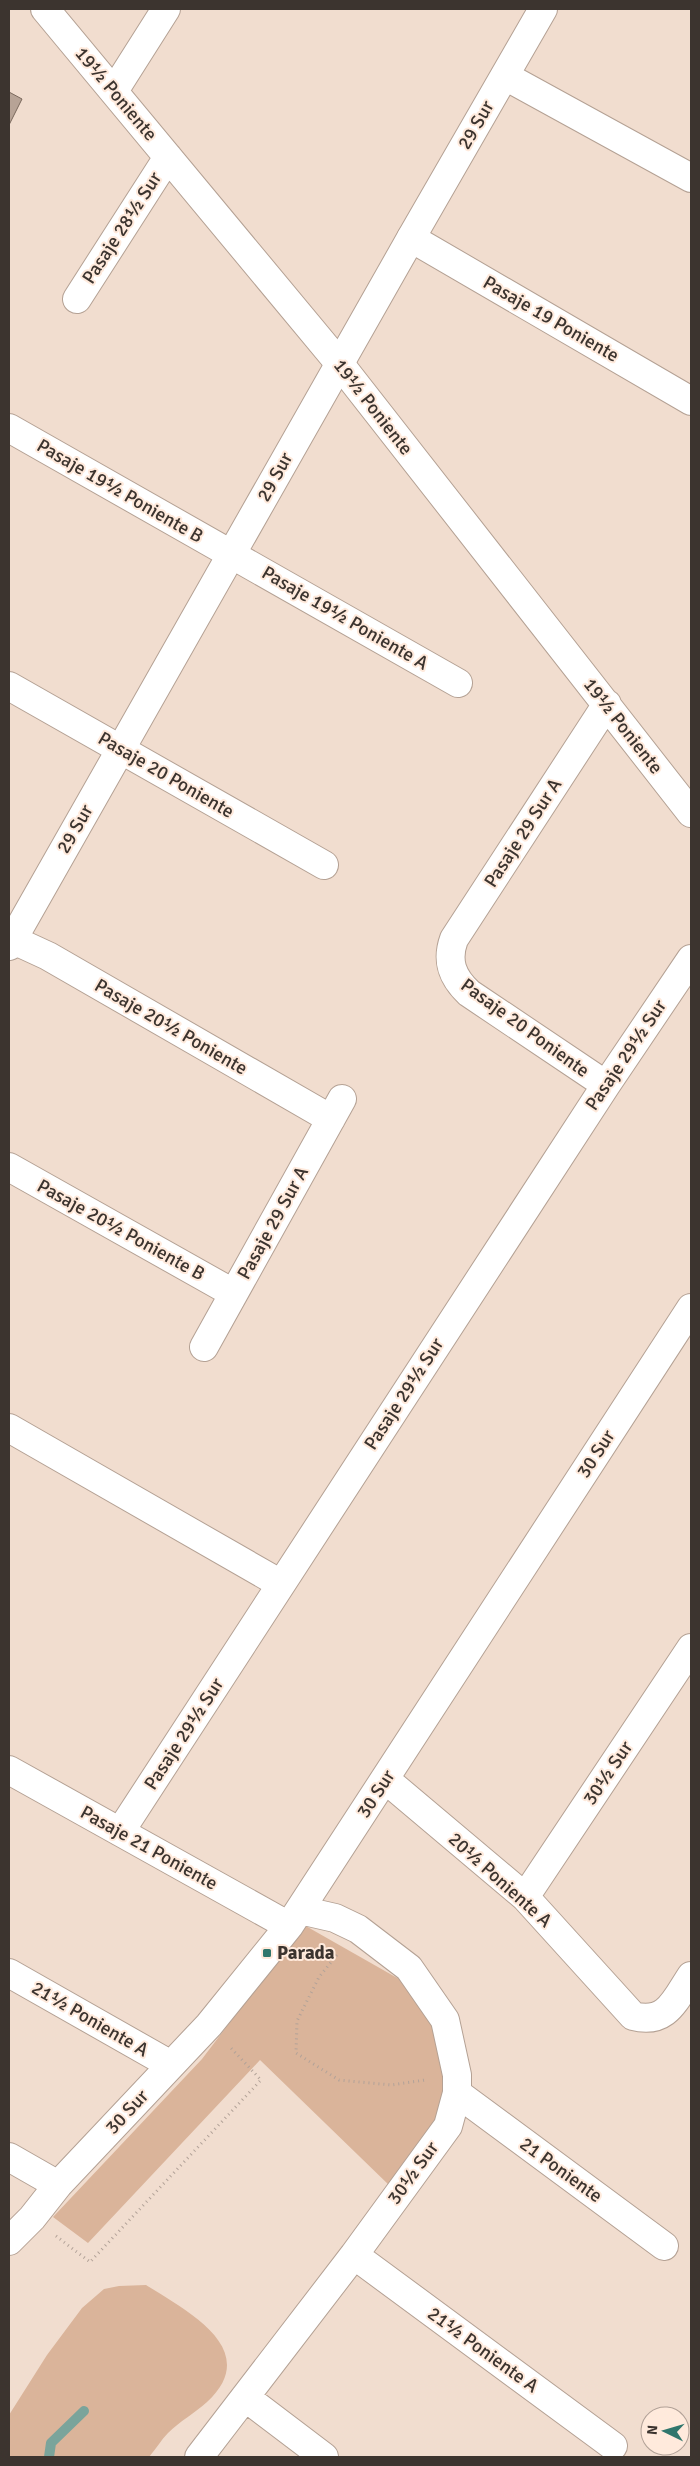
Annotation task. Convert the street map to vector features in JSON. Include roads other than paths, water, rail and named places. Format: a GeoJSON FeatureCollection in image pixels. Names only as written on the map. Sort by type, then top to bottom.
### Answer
{"type":"FeatureCollection","features":[{"type":"Feature","properties":{"kind":"street","name":"19½ Poniente"},"geometry":{"type":"LineString","coordinates":[[46,9],[339,363],[691,813]]}},
{"type":"Feature","properties":{"kind":"street"},"geometry":{"type":"LineString","coordinates":[[114,91],[166,9]]}},
{"type":"Feature","properties":{"kind":"street","name":"29 Sur"},"geometry":{"type":"LineString","coordinates":[[10,941],[121,750],[339,363],[543,9]]}},
{"type":"Feature","properties":{"kind":"street"},"geometry":{"type":"LineString","coordinates":[[505,76],[691,178]]}},
{"type":"Feature","properties":{"kind":"street","name":"Pasaje 28½ Sur"},"geometry":{"type":"LineString","coordinates":[[77,299],[168,157]]}},
{"type":"Feature","properties":{"kind":"street","name":"Pasaje 19 Poniente"},"geometry":{"type":"LineString","coordinates":[[411,238],[691,401]]}},
{"type":"Feature","properties":{"kind":"street","name":"Pasaje 19½ Poniente B"},"geometry":{"type":"LineString","coordinates":[[9,428],[232,554]]}},
{"type":"Feature","properties":{"kind":"street","name":"Pasaje 19½ Poniente A"},"geometry":{"type":"LineString","coordinates":[[232,554],[458,683]]}},
{"type":"Feature","properties":{"kind":"street","name":"Pasaje 20 Poniente"},"geometry":{"type":"LineString","coordinates":[[9,686],[324,864]]}},
{"type":"Feature","properties":{"kind":"street","name":"Pasaje 29 Sur A"},"geometry":{"type":"LineString","coordinates":[[451,966],[450,957],[454,939],[606,704]]}},
{"type":"Feature","properties":{"kind":"street","name":"Pasaje 20½ Poniente"},"geometry":{"type":"LineString","coordinates":[[10,941],[48,956],[337,1109]]}},
{"type":"Feature","properties":{"kind":"street","name":"Pasaje 29½ Sur"},"geometry":{"type":"LineString","coordinates":[[120,1832],[606,1085],[691,958]]}},
{"type":"Feature","properties":{"kind":"street","name":"Pasaje 20 Poniente"},"geometry":{"type":"LineString","coordinates":[[451,966],[454,976],[469,993],[606,1085]]}},
{"type":"Feature","properties":{"kind":"street","name":"Pasaje 29 Sur A"},"geometry":{"type":"LineString","coordinates":[[204,1346],[337,1109]]}},
{"type":"Feature","properties":{"kind":"street","name":"Pasaje 20½ Poniente B"},"geometry":{"type":"LineString","coordinates":[[9,1167],[233,1293]]}},
{"type":"Feature","properties":{"kind":"street","name":"30 Sur"},"geometry":{"type":"LineString","coordinates":[[9,2241],[32,2218],[58,2185],[210,2026],[294,1918],[691,1308]]}},
{"type":"Feature","properties":{"kind":"street"},"geometry":{"type":"LineString","coordinates":[[9,1428],[281,1584]]}},
{"type":"Feature","properties":{"kind":"street","name":"30½ Sur"},"geometry":{"type":"LineString","coordinates":[[525,1897],[691,1648]]}},
{"type":"Feature","properties":{"kind":"street","name":"Pasaje 21 Poniente"},"geometry":{"type":"LineString","coordinates":[[9,1770],[120,1832],[294,1918]]}},
{"type":"Feature","properties":{"kind":"street","name":"20½ Poniente A"},"geometry":{"type":"LineString","coordinates":[[385,1779],[525,1897],[633,2016],[655,2019],[671,2007],[691,1976]]}},
{"type":"Feature","properties":{"kind":"street","name":"30½ Sur"},"geometry":{"type":"LineString","coordinates":[[199,2457],[354,2255],[448,2126],[457,2084],[445,2020],[408,1968],[358,1929],[335,1918],[294,1918]]}},
{"type":"Feature","properties":{"kind":"street","name":"21½ Poniente A"},"geometry":{"type":"LineString","coordinates":[[9,1973],[171,2065]]}},
{"type":"Feature","properties":{"kind":"street","name":"21 Poniente"},"geometry":{"type":"LineString","coordinates":[[457,2084],[664,2246]]}},
{"type":"Feature","properties":{"kind":"street"},"geometry":{"type":"LineString","coordinates":[[9,2157],[58,2185]]}},
{"type":"Feature","properties":{"kind":"street","name":"21½ Poniente A"},"geometry":{"type":"LineString","coordinates":[[354,2255],[613,2446]]}},
{"type":"Feature","properties":{"kind":"street"},"geometry":{"type":"LineString","coordinates":[[245,2397],[324,2457]]}},
{"type":"Feature","properties":{"kind":"waterway"},"geometry":{"type":"LineString","coordinates":[[49,2457],[51,2443],[84,2411]]}},
{"type":"Feature","properties":{"kind":"place","name":"Parada"},"geometry":{"type":"Point","coordinates":[267,1953]}}]}
